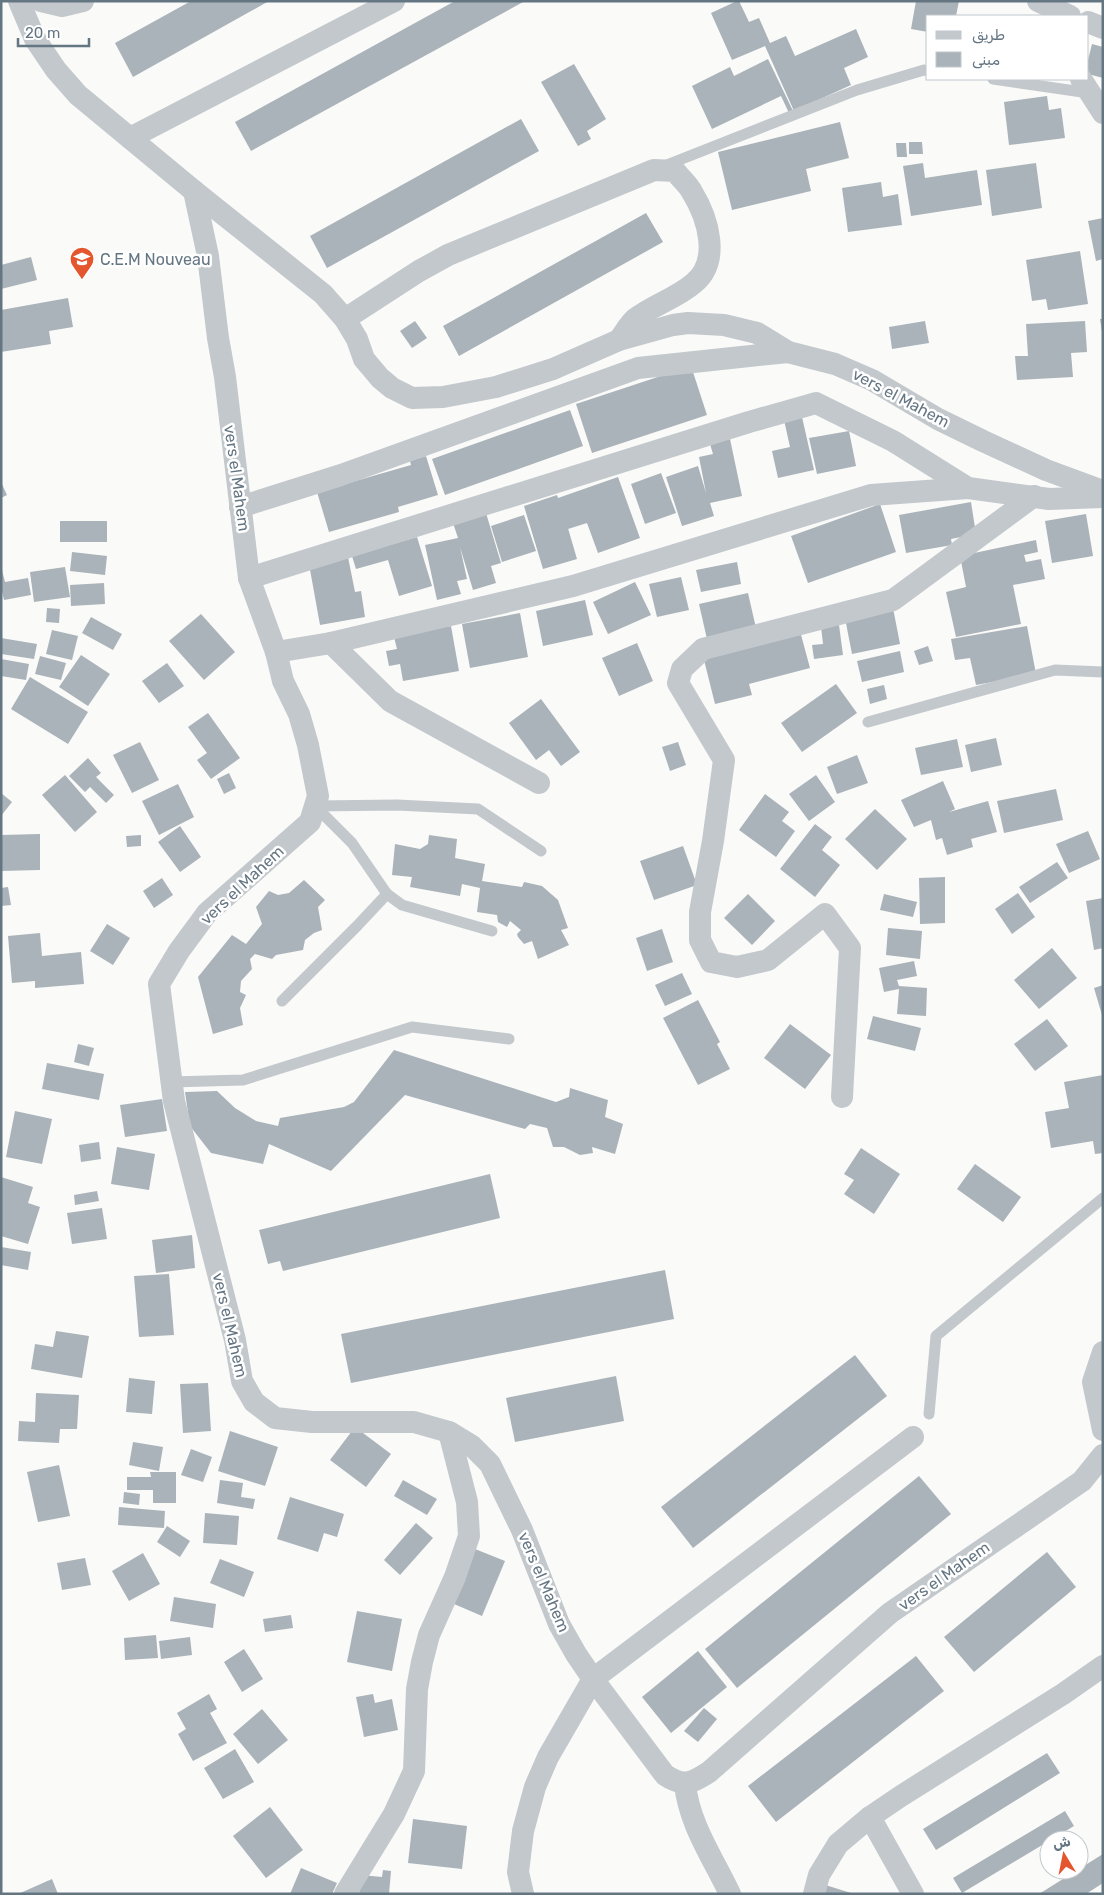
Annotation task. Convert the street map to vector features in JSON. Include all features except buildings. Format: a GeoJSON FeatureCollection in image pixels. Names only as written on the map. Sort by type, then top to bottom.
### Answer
{"type":"FeatureCollection","features":[{"type":"Feature","properties":{"kind":"street","name":"vers el Mahem"},"geometry":{"type":"LineString","coordinates":[[19,1],[35,39],[56,70],[78,95],[323,294],[345,319],[356,338],[364,359],[380,378],[392,388],[412,398],[443,397],[496,387],[553,368],[619,340],[673,325],[697,323],[724,325],[757,333],[788,352],[835,364],[872,380],[938,419],[1046,470],[1103,491]]}},
{"type":"Feature","properties":{"kind":"street"},"geometry":{"type":"LineString","coordinates":[[41,1],[62,6],[83,1]]}},
{"type":"Feature","properties":{"kind":"street"},"geometry":{"type":"LineString","coordinates":[[130,138],[394,1]]}},
{"type":"Feature","properties":{"kind":"street"},"geometry":{"type":"LineString","coordinates":[[1038,1],[1072,14]]}},
{"type":"Feature","properties":{"kind":"street"},"geometry":{"type":"LineString","coordinates":[[1089,22],[1103,28]]}},
{"type":"Feature","properties":{"kind":"street"},"geometry":{"type":"LineString","coordinates":[[1085,86],[1103,113]]}},
{"type":"Feature","properties":{"kind":"street"},"geometry":{"type":"LineString","coordinates":[[345,319],[419,271],[448,255],[654,170],[675,171],[692,191],[704,218],[708,234],[709,252],[706,271],[694,284],[634,320],[619,340]]}},
{"type":"Feature","properties":{"kind":"street","name":"vers el Mahem"},"geometry":{"type":"LineString","coordinates":[[194,191],[208,256],[218,338],[225,377],[249,578],[276,652],[283,682],[299,714],[308,744],[318,796],[310,822],[207,913],[179,951],[159,984],[174,1101],[235,1340],[242,1381],[254,1402],[275,1418],[312,1422],[414,1422],[449,1432],[472,1446],[490,1464],[522,1530],[560,1624],[593,1679],[665,1774],[675,1781],[684,1784],[697,1780],[708,1772],[890,1613],[1082,1481],[1103,1455]]}},
{"type":"Feature","properties":{"kind":"street"},"geometry":{"type":"LineString","coordinates":[[240,507],[341,475],[638,368],[788,352]]}},
{"type":"Feature","properties":{"kind":"street"},"geometry":{"type":"LineString","coordinates":[[249,578],[816,403],[894,441],[968,488]]}},
{"type":"Feature","properties":{"kind":"street"},"geometry":{"type":"LineString","coordinates":[[276,652],[331,643],[573,586],[871,495],[968,488],[1050,499],[1103,498]]}},
{"type":"Feature","properties":{"kind":"street"},"geometry":{"type":"LineString","coordinates":[[842,1097],[850,948],[825,914],[768,960],[753,964],[737,967],[711,962],[700,940],[700,912],[713,840],[724,760],[678,683],[682,669],[703,649],[893,600],[1034,496]]}},
{"type":"Feature","properties":{"kind":"street"},"geometry":{"type":"LineString","coordinates":[[331,643],[390,702],[539,783]]}},
{"type":"Feature","properties":{"kind":"street"},"geometry":{"type":"LineString","coordinates":[[1103,1352],[1093,1382],[1103,1430]]}},
{"type":"Feature","properties":{"kind":"street"},"geometry":{"type":"LineString","coordinates":[[345,1894],[394,1814],[414,1771],[417,1689],[422,1662],[429,1635],[455,1577],[469,1536],[467,1502],[449,1432]]}},
{"type":"Feature","properties":{"kind":"street"},"geometry":{"type":"LineString","coordinates":[[523,1894],[518,1872],[524,1831],[536,1787],[548,1757],[593,1679],[913,1437]]}},
{"type":"Feature","properties":{"kind":"street"},"geometry":{"type":"LineString","coordinates":[[814,1894],[819,1875],[838,1844],[870,1817],[1063,1694],[1103,1666]]}},
{"type":"Feature","properties":{"kind":"street"},"geometry":{"type":"LineString","coordinates":[[684,1784],[688,1804],[697,1829],[730,1894]]}},
{"type":"Feature","properties":{"kind":"street"},"geometry":{"type":"LineString","coordinates":[[870,1817],[914,1894]]}},
{"type":"Feature","properties":{"kind":"lane"},"geometry":{"type":"LineString","coordinates":[[654,170],[857,90],[926,70]]}},
{"type":"Feature","properties":{"kind":"lane"},"geometry":{"type":"LineString","coordinates":[[1006,80],[1085,86]]}},
{"type":"Feature","properties":{"kind":"lane"},"geometry":{"type":"LineString","coordinates":[[868,722],[1055,670],[1103,672]]}},
{"type":"Feature","properties":{"kind":"lane"},"geometry":{"type":"LineString","coordinates":[[315,806],[397,806],[478,809],[541,851]]}},
{"type":"Feature","properties":{"kind":"lane"},"geometry":{"type":"LineString","coordinates":[[315,806],[352,843],[387,894],[402,905],[492,931]]}},
{"type":"Feature","properties":{"kind":"lane"},"geometry":{"type":"LineString","coordinates":[[282,1001],[387,894]]}},
{"type":"Feature","properties":{"kind":"lane"},"geometry":{"type":"LineString","coordinates":[[171,1082],[243,1080],[412,1027],[509,1039]]}},
{"type":"Feature","properties":{"kind":"lane"},"geometry":{"type":"LineString","coordinates":[[929,1414],[936,1336],[1103,1198]]}},
{"type":"Feature","properties":{"kind":"place","name":"C.E.M Nouveau"},"geometry":{"type":"Point","coordinates":[82,280]}}]}
